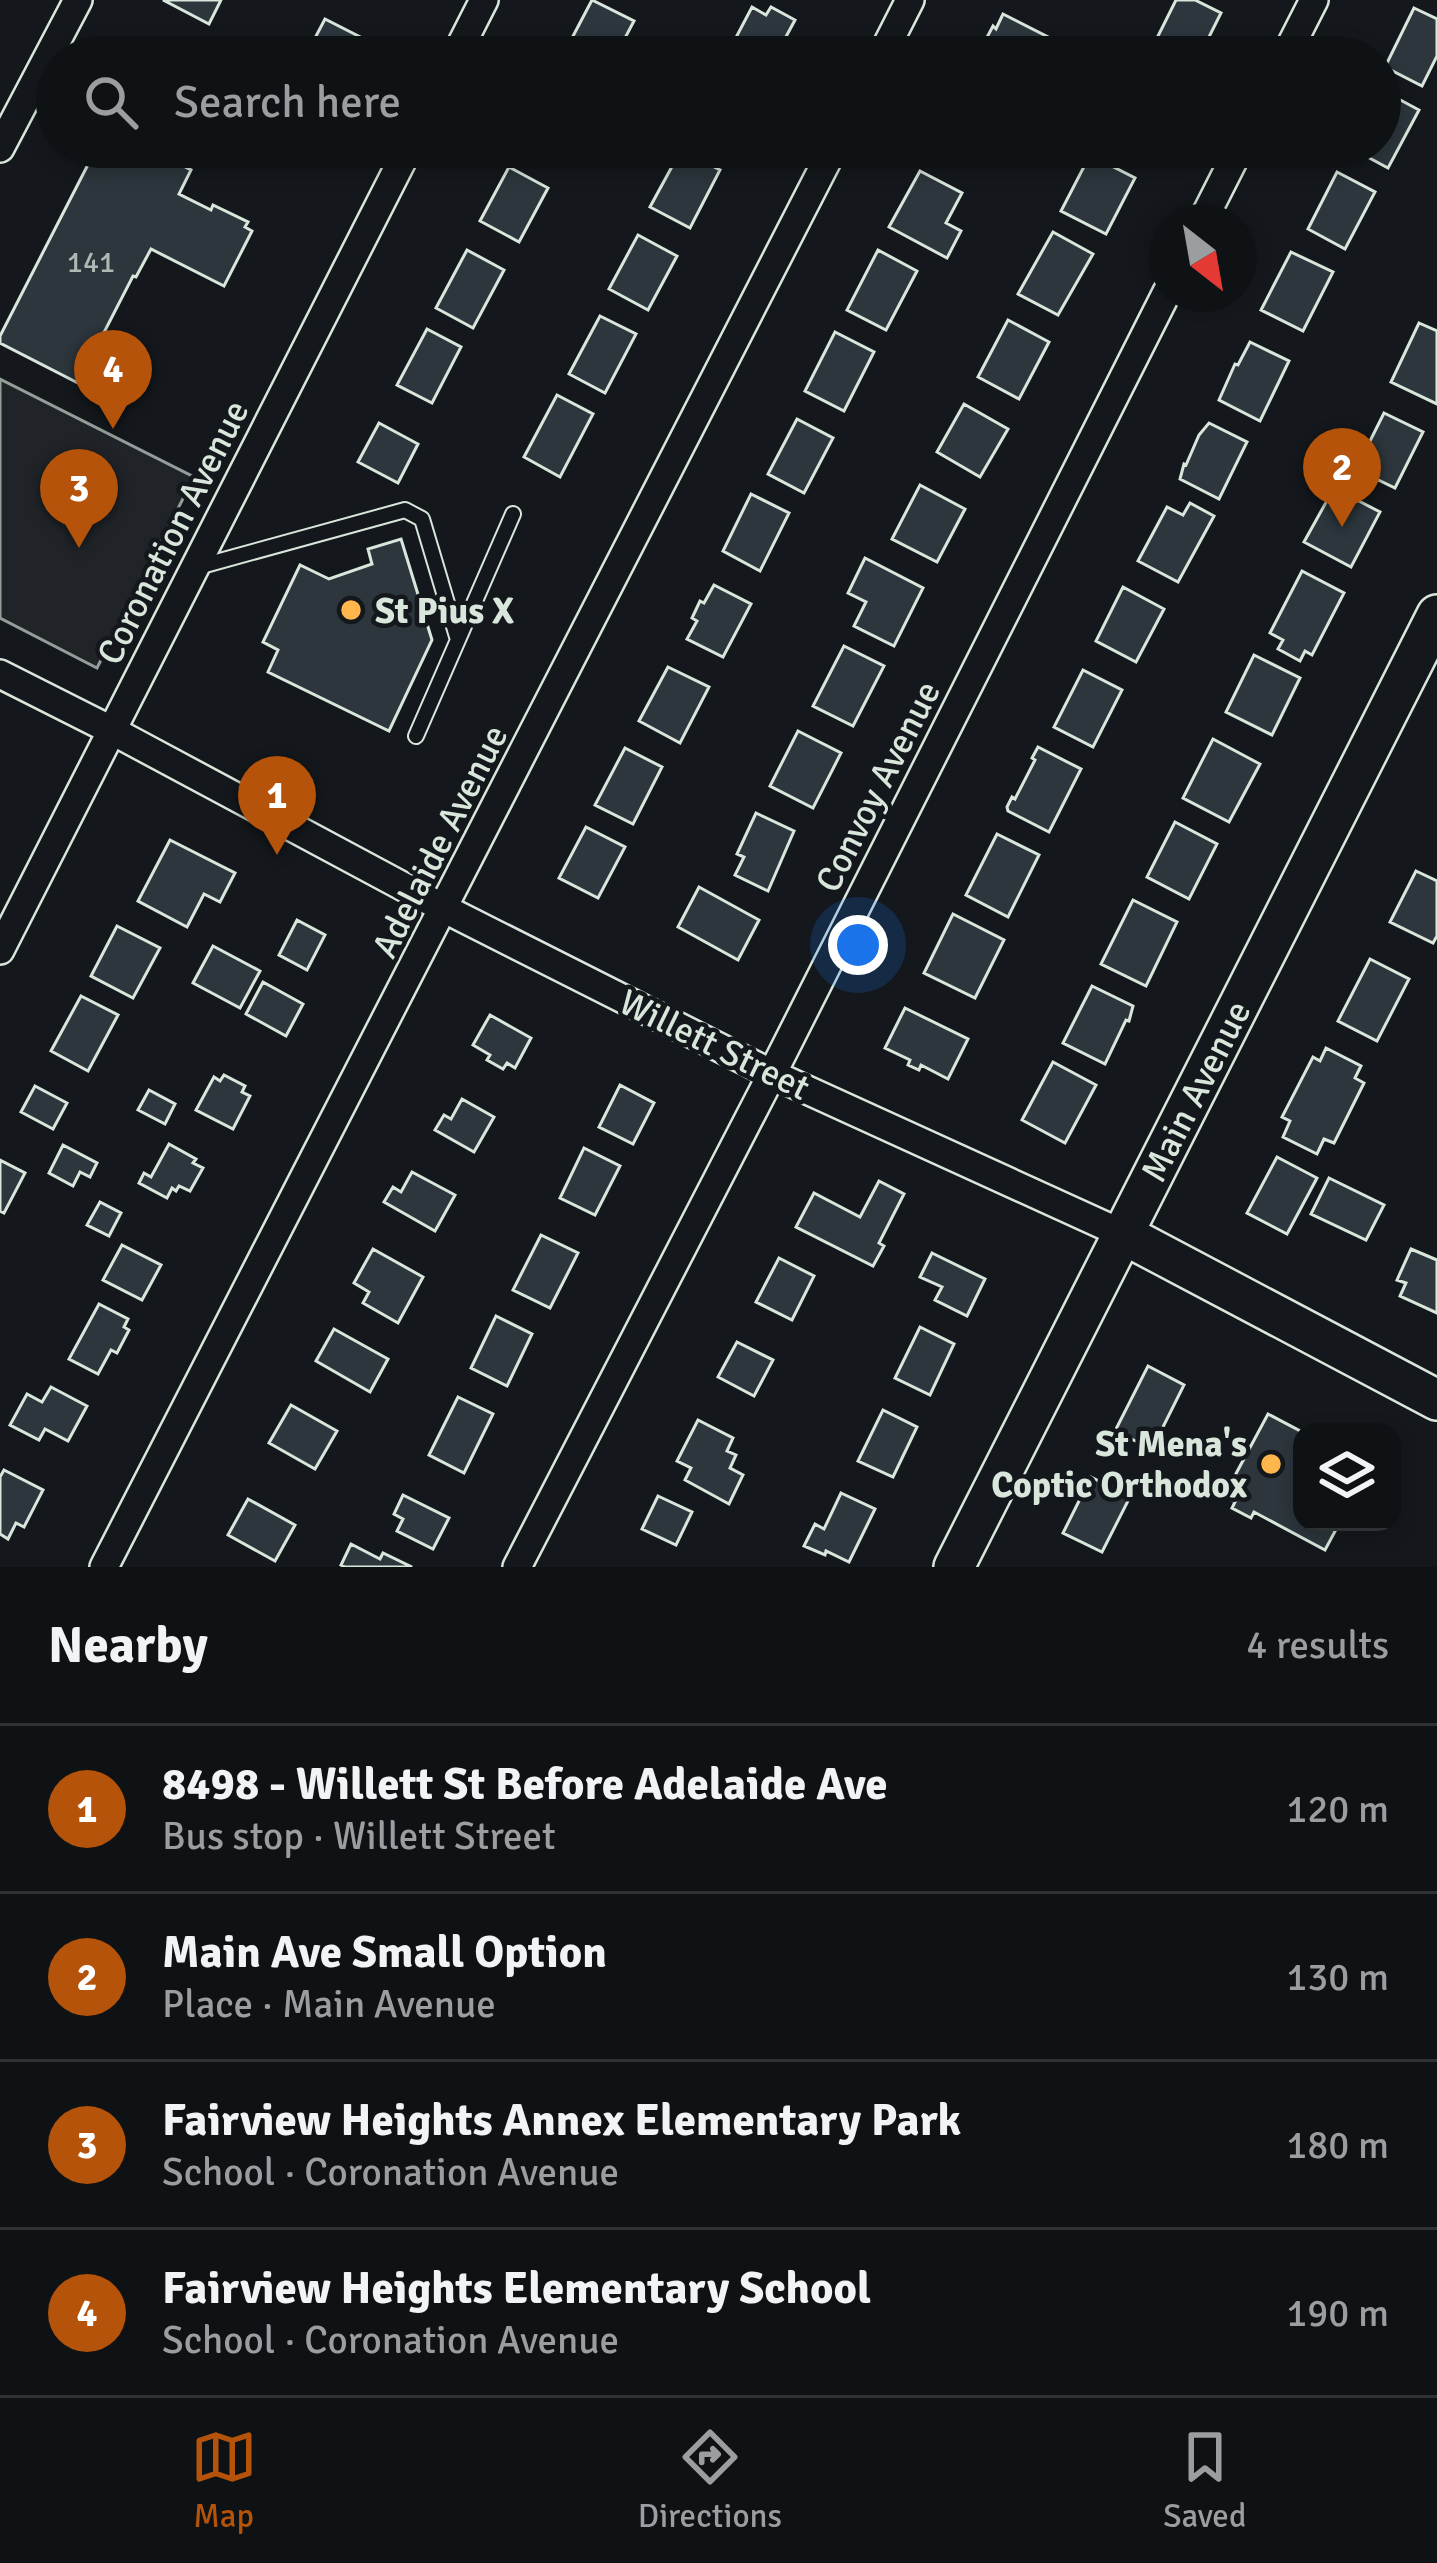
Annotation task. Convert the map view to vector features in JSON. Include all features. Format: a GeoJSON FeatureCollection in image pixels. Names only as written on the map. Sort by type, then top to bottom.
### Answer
{"type":"FeatureCollection","features":[{"type":"Feature","properties":{"kind":"street"},"geometry":{"type":"LineString","coordinates":[[59,36],[78,0]]}},
{"type":"Feature","properties":{"kind":"street"},"geometry":{"type":"LineString","coordinates":[[466,36],[484,0]]}},
{"type":"Feature","properties":{"kind":"street"},"geometry":{"type":"LineString","coordinates":[[891,36],[910,0]]}},
{"type":"Feature","properties":{"kind":"street"},"geometry":{"type":"LineString","coordinates":[[1296,36],[1314,0]]}},
{"type":"Feature","properties":{"kind":"street"},"geometry":{"type":"LineString","coordinates":[[0,148],[36,80]]}},
{"type":"Feature","properties":{"kind":"street","name":"Coronation Avenue"},"geometry":{"type":"LineString","coordinates":[[0,950],[398,168]]}},
{"type":"Feature","properties":{"kind":"street","name":"Adelaide Avenue"},"geometry":{"type":"LineString","coordinates":[[104,1567],[824,168]]}},
{"type":"Feature","properties":{"kind":"street"},"geometry":{"type":"LineString","coordinates":[[1211,204],[1229,168]]}},
{"type":"Feature","properties":{"kind":"street","name":"Convoy Avenue"},"geometry":{"type":"LineString","coordinates":[[517,1567],[1157,312]]}},
{"type":"Feature","properties":{"kind":"street","name":"Main Avenue"},"geometry":{"type":"LineString","coordinates":[[954,1567],[1437,615]]}},
{"type":"Feature","properties":{"kind":"street","name":"Willett Street"},"geometry":{"type":"LineString","coordinates":[[0,674],[445,909],[772,1074],[1123,1234],[1437,1400]]}},
{"type":"Feature","properties":{"kind":"lane"},"geometry":{"type":"LineString","coordinates":[[194,568],[405,510],[422,519],[458,640]]}},
{"type":"Feature","properties":{"kind":"lane"},"geometry":{"type":"LineString","coordinates":[[416,736],[513,514]]}},
{"type":"Feature","properties":{"kind":"shaded area"},"geometry":{"type":"Polygon","coordinates":[[[0,379],[194,477],[97,668],[0,618],[0,379]]]}},
{"type":"Feature","properties":{"kind":"building"},"geometry":{"type":"Polygon","coordinates":[[[163,0],[221,0],[209,24],[163,0]]]}},
{"type":"Feature","properties":{"kind":"building"},"geometry":{"type":"Polygon","coordinates":[[[592,0],[634,21],[626,36],[573,36],[592,0]]]}},
{"type":"Feature","properties":{"kind":"building"},"geometry":{"type":"Polygon","coordinates":[[[1176,0],[1195,0],[1221,13],[1210,36],[1158,36],[1176,0]]]}},
{"type":"Feature","properties":{"kind":"building"},"geometry":{"type":"Polygon","coordinates":[[[752,7],[766,15],[771,7],[795,20],[786,36],[737,36],[752,7]]]}},
{"type":"Feature","properties":{"kind":"building"},"geometry":{"type":"Polygon","coordinates":[[[1414,8],[1437,19],[1437,56],[1422,86],[1401,75],[1400,36],[1414,8]]]}},
{"type":"Feature","properties":{"kind":"building"},"geometry":{"type":"Polygon","coordinates":[[[1003,14],[1046,36],[988,36],[993,26],[996,29],[1003,14]]]}},
{"type":"Feature","properties":{"kind":"building"},"geometry":{"type":"Polygon","coordinates":[[[325,19],[358,36],[316,36],[325,19]]]}},
{"type":"Feature","properties":{"kind":"building"},"geometry":{"type":"Polygon","coordinates":[[[1401,100],[1419,110],[1401,144],[1401,100]]]}},
{"type":"Feature","properties":{"kind":"building"},"geometry":{"type":"Polygon","coordinates":[[[86,168],[187,168],[191,170],[179,194],[248,222],[245,227],[252,231],[224,286],[151,249],[78,383],[0,343],[86,168]]]}},
{"type":"Feature","properties":{"kind":"building"},"geometry":{"type":"Polygon","coordinates":[[[508,168],[548,188],[519,242],[480,221],[508,168]]]}},
{"type":"Feature","properties":{"kind":"building"},"geometry":{"type":"Polygon","coordinates":[[[671,168],[720,170],[690,228],[650,207],[671,168]]]}},
{"type":"Feature","properties":{"kind":"building"},"geometry":{"type":"Polygon","coordinates":[[[1083,168],[1115,168],[1135,178],[1106,234],[1061,211],[1083,168]]]}},
{"type":"Feature","properties":{"kind":"building"},"geometry":{"type":"Polygon","coordinates":[[[920,171],[962,193],[946,223],[961,231],[947,258],[889,227],[920,171]]]}},
{"type":"Feature","properties":{"kind":"building"},"geometry":{"type":"Polygon","coordinates":[[[1337,172],[1375,192],[1345,249],[1308,229],[1337,172]]]}},
{"type":"Feature","properties":{"kind":"building"},"geometry":{"type":"Polygon","coordinates":[[[1053,232],[1093,254],[1058,315],[1018,294],[1053,232]]]}},
{"type":"Feature","properties":{"kind":"building"},"geometry":{"type":"Polygon","coordinates":[[[638,235],[677,256],[648,310],[609,289],[638,235]]]}},
{"type":"Feature","properties":{"kind":"building"},"geometry":{"type":"Polygon","coordinates":[[[467,250],[504,270],[473,328],[436,308],[467,250]]]}},
{"type":"Feature","properties":{"kind":"building"},"geometry":{"type":"Polygon","coordinates":[[[878,250],[917,271],[886,330],[847,310],[878,250]]]}},
{"type":"Feature","properties":{"kind":"building"},"geometry":{"type":"Polygon","coordinates":[[[1291,252],[1333,272],[1303,331],[1261,310],[1291,252]]]}},
{"type":"Feature","properties":{"kind":"building"},"geometry":{"type":"Polygon","coordinates":[[[600,316],[636,334],[605,393],[569,374],[600,316]]]}},
{"type":"Feature","properties":{"kind":"building"},"geometry":{"type":"Polygon","coordinates":[[[1008,320],[1049,342],[1019,399],[978,377],[1008,320]]]}},
{"type":"Feature","properties":{"kind":"building"},"geometry":{"type":"Polygon","coordinates":[[[1419,323],[1437,331],[1437,404],[1391,382],[1419,323]]]}},
{"type":"Feature","properties":{"kind":"building"},"geometry":{"type":"Polygon","coordinates":[[[427,329],[461,347],[432,403],[397,385],[427,329]]]}},
{"type":"Feature","properties":{"kind":"building"},"geometry":{"type":"Polygon","coordinates":[[[835,332],[874,352],[844,411],[805,391],[835,332]]]}},
{"type":"Feature","properties":{"kind":"building"},"geometry":{"type":"Polygon","coordinates":[[[1250,342],[1289,361],[1260,421],[1219,400],[1250,342]]]}},
{"type":"Feature","properties":{"kind":"building"},"geometry":{"type":"Polygon","coordinates":[[[557,395],[593,414],[560,477],[524,457],[557,395]]]}},
{"type":"Feature","properties":{"kind":"building"},"geometry":{"type":"Polygon","coordinates":[[[964,404],[1008,429],[980,477],[937,452],[964,404]]]}},
{"type":"Feature","properties":{"kind":"building"},"geometry":{"type":"Polygon","coordinates":[[[1384,413],[1423,432],[1395,488],[1356,469],[1384,413]]]}},
{"type":"Feature","properties":{"kind":"building"},"geometry":{"type":"Polygon","coordinates":[[[797,419],[833,438],[804,493],[768,474],[797,419]]]}},
{"type":"Feature","properties":{"kind":"building"},"geometry":{"type":"Polygon","coordinates":[[[379,423],[418,444],[398,483],[358,462],[379,423]]]}},
{"type":"Feature","properties":{"kind":"building"},"geometry":{"type":"Polygon","coordinates":[[[1209,423],[1247,442],[1219,499],[1180,479],[1209,423]]]}},
{"type":"Feature","properties":{"kind":"building"},"geometry":{"type":"Polygon","coordinates":[[[920,485],[965,509],[937,562],[892,539],[920,485]]]}},
{"type":"Feature","properties":{"kind":"building"},"geometry":{"type":"Polygon","coordinates":[[[1334,488],[1380,512],[1351,567],[1304,542],[1334,488]]]}},
{"type":"Feature","properties":{"kind":"building"},"geometry":{"type":"Polygon","coordinates":[[[751,494],[789,513],[760,571],[723,551],[751,494]]]}},
{"type":"Feature","properties":{"kind":"building"},"geometry":{"type":"Polygon","coordinates":[[[1190,503],[1214,516],[1178,582],[1138,561],[1167,507],[1183,515],[1190,503]]]}},
{"type":"Feature","properties":{"kind":"building","name":"St Pius X"},"geometry":{"type":"Polygon","coordinates":[[[401,539],[432,640],[389,731],[268,672],[278,650],[263,642],[300,565],[329,579],[372,564],[368,549],[401,539]]]}},
{"type":"Feature","properties":{"kind":"building"},"geometry":{"type":"Polygon","coordinates":[[[865,558],[923,588],[894,646],[854,626],[866,602],[848,593],[865,558]]]}},
{"type":"Feature","properties":{"kind":"building"},"geometry":{"type":"Polygon","coordinates":[[[1302,571],[1344,593],[1312,655],[1305,651],[1300,661],[1278,649],[1283,640],[1270,633],[1302,571]]]}},
{"type":"Feature","properties":{"kind":"building"},"geometry":{"type":"Polygon","coordinates":[[[714,585],[751,604],[723,657],[687,639],[697,621],[692,618],[700,601],[704,603],[714,585]]]}},
{"type":"Feature","properties":{"kind":"building"},"geometry":{"type":"Polygon","coordinates":[[[1123,587],[1164,609],[1136,662],[1096,641],[1123,587]]]}},
{"type":"Feature","properties":{"kind":"building"},"geometry":{"type":"Polygon","coordinates":[[[844,646],[884,666],[853,726],[813,706],[844,646]]]}},
{"type":"Feature","properties":{"kind":"building"},"geometry":{"type":"Polygon","coordinates":[[[1254,655],[1300,678],[1272,735],[1226,712],[1254,655]]]}},
{"type":"Feature","properties":{"kind":"building"},"geometry":{"type":"Polygon","coordinates":[[[668,667],[709,687],[680,743],[639,721],[668,667]]]}},
{"type":"Feature","properties":{"kind":"building"},"geometry":{"type":"Polygon","coordinates":[[[1083,670],[1122,690],[1093,747],[1054,727],[1083,670]]]}},
{"type":"Feature","properties":{"kind":"building"},"geometry":{"type":"Polygon","coordinates":[[[798,731],[841,753],[813,808],[770,786],[798,731]]]}},
{"type":"Feature","properties":{"kind":"building"},"geometry":{"type":"Polygon","coordinates":[[[1213,739],[1260,764],[1229,822],[1183,798],[1213,739]]]}},
{"type":"Feature","properties":{"kind":"building"},"geometry":{"type":"Polygon","coordinates":[[[1038,747],[1081,769],[1049,832],[1007,807],[1038,747]]]}},
{"type":"Feature","properties":{"kind":"building"},"geometry":{"type":"Polygon","coordinates":[[[625,748],[662,767],[633,824],[595,805],[625,748]]]}},
{"type":"Feature","properties":{"kind":"building"},"geometry":{"type":"Polygon","coordinates":[[[756,813],[794,831],[768,891],[735,875],[744,857],[737,854],[756,813]]]}},
{"type":"Feature","properties":{"kind":"building"},"geometry":{"type":"Polygon","coordinates":[[[1175,822],[1217,844],[1189,899],[1147,877],[1175,822]]]}},
{"type":"Feature","properties":{"kind":"building"},"geometry":{"type":"Polygon","coordinates":[[[586,827],[625,847],[598,898],[559,878],[586,827]]]}},
{"type":"Feature","properties":{"kind":"building"},"geometry":{"type":"Polygon","coordinates":[[[997,834],[1039,855],[1008,917],[966,895],[997,834]]]}},
{"type":"Feature","properties":{"kind":"building"},"geometry":{"type":"Polygon","coordinates":[[[170,840],[235,873],[220,902],[204,894],[187,927],[138,901],[170,840]]]}},
{"type":"Feature","properties":{"kind":"building"},"geometry":{"type":"Polygon","coordinates":[[[1416,871],[1437,881],[1433,943],[1390,922],[1416,871]]]}},
{"type":"Feature","properties":{"kind":"building"},"geometry":{"type":"Polygon","coordinates":[[[699,887],[759,920],[738,960],[678,927],[699,887]]]}},
{"type":"Feature","properties":{"kind":"building"},"geometry":{"type":"Polygon","coordinates":[[[1133,900],[1177,922],[1146,986],[1101,964],[1133,900]]]}},
{"type":"Feature","properties":{"kind":"building"},"geometry":{"type":"Polygon","coordinates":[[[953,914],[1004,940],[975,998],[924,973],[953,914]]]}},
{"type":"Feature","properties":{"kind":"building"},"geometry":{"type":"Polygon","coordinates":[[[297,920],[325,935],[307,970],[279,955],[297,920]]]}},
{"type":"Feature","properties":{"kind":"building"},"geometry":{"type":"Polygon","coordinates":[[[117,926],[160,948],[133,998],[91,976],[117,926]]]}},
{"type":"Feature","properties":{"kind":"building"},"geometry":{"type":"Polygon","coordinates":[[[213,946],[260,971],[240,1008],[193,983],[213,946]]]}},
{"type":"Feature","properties":{"kind":"building"},"geometry":{"type":"Polygon","coordinates":[[[1370,959],[1409,979],[1377,1041],[1338,1021],[1370,959]]]}},
{"type":"Feature","properties":{"kind":"building"},"geometry":{"type":"Polygon","coordinates":[[[263,982],[303,1004],[286,1036],[246,1014],[263,982]]]}},
{"type":"Feature","properties":{"kind":"building"},"geometry":{"type":"Polygon","coordinates":[[[1092,986],[1133,1006],[1105,1064],[1063,1043],[1092,986]]]}},
{"type":"Feature","properties":{"kind":"building"},"geometry":{"type":"Polygon","coordinates":[[[81,996],[118,1015],[88,1071],[51,1051],[81,996]]]}},
{"type":"Feature","properties":{"kind":"building"},"geometry":{"type":"Polygon","coordinates":[[[905,1008],[968,1039],[948,1079],[921,1065],[919,1070],[908,1065],[910,1060],[885,1048],[905,1008]]]}},
{"type":"Feature","properties":{"kind":"building"},"geometry":{"type":"Polygon","coordinates":[[[490,1015],[531,1038],[515,1068],[507,1063],[503,1069],[473,1045],[490,1015]]]}},
{"type":"Feature","properties":{"kind":"building"},"geometry":{"type":"Polygon","coordinates":[[[1326,1048],[1361,1066],[1355,1078],[1364,1083],[1334,1143],[1324,1139],[1317,1154],[1283,1137],[1290,1121],[1282,1117],[1313,1057],[1320,1061],[1326,1048]]]}},
{"type":"Feature","properties":{"kind":"building"},"geometry":{"type":"Polygon","coordinates":[[[1053,1062],[1096,1085],[1065,1143],[1022,1120],[1053,1062]]]}},
{"type":"Feature","properties":{"kind":"building"},"geometry":{"type":"Polygon","coordinates":[[[224,1075],[245,1086],[242,1092],[250,1096],[233,1129],[196,1110],[214,1077],[220,1081],[224,1075]]]}},
{"type":"Feature","properties":{"kind":"building"},"geometry":{"type":"Polygon","coordinates":[[[620,1085],[654,1103],[633,1144],[599,1127],[620,1085]]]}},
{"type":"Feature","properties":{"kind":"building"},"geometry":{"type":"Polygon","coordinates":[[[35,1086],[67,1103],[53,1129],[21,1112],[35,1086]]]}},
{"type":"Feature","properties":{"kind":"building"},"geometry":{"type":"Polygon","coordinates":[[[149,1090],[175,1104],[165,1124],[138,1110],[149,1090]]]}},
{"type":"Feature","properties":{"kind":"building"},"geometry":{"type":"Polygon","coordinates":[[[462,1099],[494,1117],[474,1152],[435,1130],[444,1115],[451,1119],[462,1099]]]}},
{"type":"Feature","properties":{"kind":"building"},"geometry":{"type":"Polygon","coordinates":[[[169,1144],[203,1168],[190,1191],[172,1188],[167,1198],[139,1183],[144,1173],[151,1177],[169,1144]]]}},
{"type":"Feature","properties":{"kind":"building"},"geometry":{"type":"Polygon","coordinates":[[[63,1145],[97,1163],[90,1177],[80,1172],[73,1186],[49,1173],[63,1145]]]}},
{"type":"Feature","properties":{"kind":"building"},"geometry":{"type":"Polygon","coordinates":[[[584,1148],[620,1166],[595,1215],[560,1198],[584,1148]]]}},
{"type":"Feature","properties":{"kind":"building"},"geometry":{"type":"Polygon","coordinates":[[[1277,1157],[1317,1178],[1287,1234],[1247,1213],[1277,1157]]]}},
{"type":"Feature","properties":{"kind":"building"},"geometry":{"type":"Polygon","coordinates":[[[0,1160],[25,1173],[4,1213],[0,1211],[0,1160]]]}},
{"type":"Feature","properties":{"kind":"building"},"geometry":{"type":"Polygon","coordinates":[[[412,1172],[455,1195],[435,1231],[384,1202],[393,1187],[401,1192],[412,1172]]]}},
{"type":"Feature","properties":{"kind":"building"},"geometry":{"type":"Polygon","coordinates":[[[1329,1178],[1384,1205],[1366,1240],[1311,1214],[1329,1178]]]}},
{"type":"Feature","properties":{"kind":"building"},"geometry":{"type":"Polygon","coordinates":[[[879,1181],[904,1194],[873,1266],[796,1227],[814,1193],[860,1217],[879,1181]]]}},
{"type":"Feature","properties":{"kind":"building"},"geometry":{"type":"Polygon","coordinates":[[[100,1202],[121,1213],[109,1236],[87,1225],[100,1202]]]}},
{"type":"Feature","properties":{"kind":"building"},"geometry":{"type":"Polygon","coordinates":[[[541,1235],[578,1253],[550,1308],[513,1290],[541,1235]]]}},
{"type":"Feature","properties":{"kind":"building"},"geometry":{"type":"Polygon","coordinates":[[[122,1245],[161,1265],[142,1300],[103,1280],[122,1245]]]}},
{"type":"Feature","properties":{"kind":"building"},"geometry":{"type":"Polygon","coordinates":[[[373,1249],[423,1277],[398,1323],[363,1303],[369,1292],[354,1283],[373,1249]]]}},
{"type":"Feature","properties":{"kind":"building"},"geometry":{"type":"Polygon","coordinates":[[[1411,1249],[1437,1260],[1437,1313],[1400,1296],[1406,1283],[1397,1280],[1411,1249]]]}},
{"type":"Feature","properties":{"kind":"building"},"geometry":{"type":"Polygon","coordinates":[[[932,1253],[985,1279],[967,1316],[935,1300],[942,1287],[920,1277],[932,1253]]]}},
{"type":"Feature","properties":{"kind":"building"},"geometry":{"type":"Polygon","coordinates":[[[779,1258],[814,1276],[792,1320],[756,1302],[779,1258]]]}},
{"type":"Feature","properties":{"kind":"building"},"geometry":{"type":"Polygon","coordinates":[[[99,1304],[128,1319],[124,1327],[129,1330],[98,1374],[69,1359],[99,1304]]]}},
{"type":"Feature","properties":{"kind":"building"},"geometry":{"type":"Polygon","coordinates":[[[496,1316],[532,1334],[507,1386],[471,1368],[496,1316]]]}},
{"type":"Feature","properties":{"kind":"building"},"geometry":{"type":"Polygon","coordinates":[[[920,1327],[954,1344],[930,1395],[895,1378],[920,1327]]]}},
{"type":"Feature","properties":{"kind":"building"},"geometry":{"type":"Polygon","coordinates":[[[334,1329],[388,1359],[370,1392],[316,1361],[334,1329]]]}},
{"type":"Feature","properties":{"kind":"building"},"geometry":{"type":"Polygon","coordinates":[[[737,1342],[773,1360],[754,1396],[718,1377],[737,1342]]]}},
{"type":"Feature","properties":{"kind":"building"},"geometry":{"type":"Polygon","coordinates":[[[1148,1366],[1184,1385],[1152,1449],[1115,1431],[1148,1366]]]}},
{"type":"Feature","properties":{"kind":"building"},"geometry":{"type":"Polygon","coordinates":[[[51,1387],[87,1406],[68,1441],[45,1429],[39,1440],[10,1425],[27,1394],[42,1402],[51,1387]]]}},
{"type":"Feature","properties":{"kind":"building"},"geometry":{"type":"Polygon","coordinates":[[[458,1397],[493,1414],[464,1473],[429,1455],[458,1397]]]}},
{"type":"Feature","properties":{"kind":"building"},"geometry":{"type":"Polygon","coordinates":[[[291,1405],[337,1431],[315,1469],[269,1443],[291,1405]]]}},
{"type":"Feature","properties":{"kind":"building"},"geometry":{"type":"Polygon","coordinates":[[[883,1410],[917,1427],[893,1477],[858,1461],[883,1410]]]}},
{"type":"Feature","properties":{"kind":"building","name":"St Mena's Coptic Orthodox"},"geometry":{"type":"Polygon","coordinates":[[[1268,1414],[1293,1427],[1293,1531],[1335,1531],[1325,1550],[1254,1512],[1251,1518],[1232,1508],[1235,1502],[1224,1496],[1268,1414]]]}},
{"type":"Feature","properties":{"kind":"building"},"geometry":{"type":"Polygon","coordinates":[[[698,1420],[733,1438],[727,1451],[736,1455],[730,1468],[743,1475],[729,1504],[685,1480],[691,1468],[677,1461],[698,1420]]]}},
{"type":"Feature","properties":{"kind":"building"},"geometry":{"type":"Polygon","coordinates":[[[4,1470],[43,1490],[24,1527],[16,1523],[8,1539],[0,1534],[4,1470]]]}},
{"type":"Feature","properties":{"kind":"building"},"geometry":{"type":"Polygon","coordinates":[[[1091,1477],[1130,1497],[1102,1552],[1063,1533],[1091,1477]]]}},
{"type":"Feature","properties":{"kind":"building"},"geometry":{"type":"Polygon","coordinates":[[[841,1493],[875,1509],[849,1562],[804,1546],[815,1524],[824,1529],[841,1493]]]}},
{"type":"Feature","properties":{"kind":"building"},"geometry":{"type":"Polygon","coordinates":[[[403,1495],[449,1518],[433,1549],[397,1531],[403,1519],[394,1514],[403,1495]]]}},
{"type":"Feature","properties":{"kind":"building"},"geometry":{"type":"Polygon","coordinates":[[[658,1496],[692,1512],[676,1545],[642,1529],[658,1496]]]}},
{"type":"Feature","properties":{"kind":"building"},"geometry":{"type":"Polygon","coordinates":[[[248,1499],[295,1525],[275,1561],[228,1535],[248,1499]]]}},
{"type":"Feature","properties":{"kind":"building"},"geometry":{"type":"Polygon","coordinates":[[[351,1544],[380,1559],[383,1553],[412,1567],[345,1567],[341,1565],[351,1544]]]}},
{"type":"Feature","properties":{"kind":"place","name":"Fairview Heights Elementary School"},"geometry":{"type":"Point","coordinates":[113,429]}},
{"type":"Feature","properties":{"kind":"place","name":"Main Ave Small Option"},"geometry":{"type":"Point","coordinates":[1342,527]}},
{"type":"Feature","properties":{"kind":"place","name":"Fairview Heights Annex Elementary Park"},"geometry":{"type":"Point","coordinates":[79,548]}},
{"type":"Feature","properties":{"kind":"place","name":"St Pius X"},"geometry":{"type":"Point","coordinates":[351,610]}},
{"type":"Feature","properties":{"kind":"place","name":"8498 - Willett St Before Adelaide Ave"},"geometry":{"type":"Point","coordinates":[277,855]}},
{"type":"Feature","properties":{"kind":"place","name":"St Mena's Coptic Orthodox"},"geometry":{"type":"Point","coordinates":[1271,1464]}}]}
